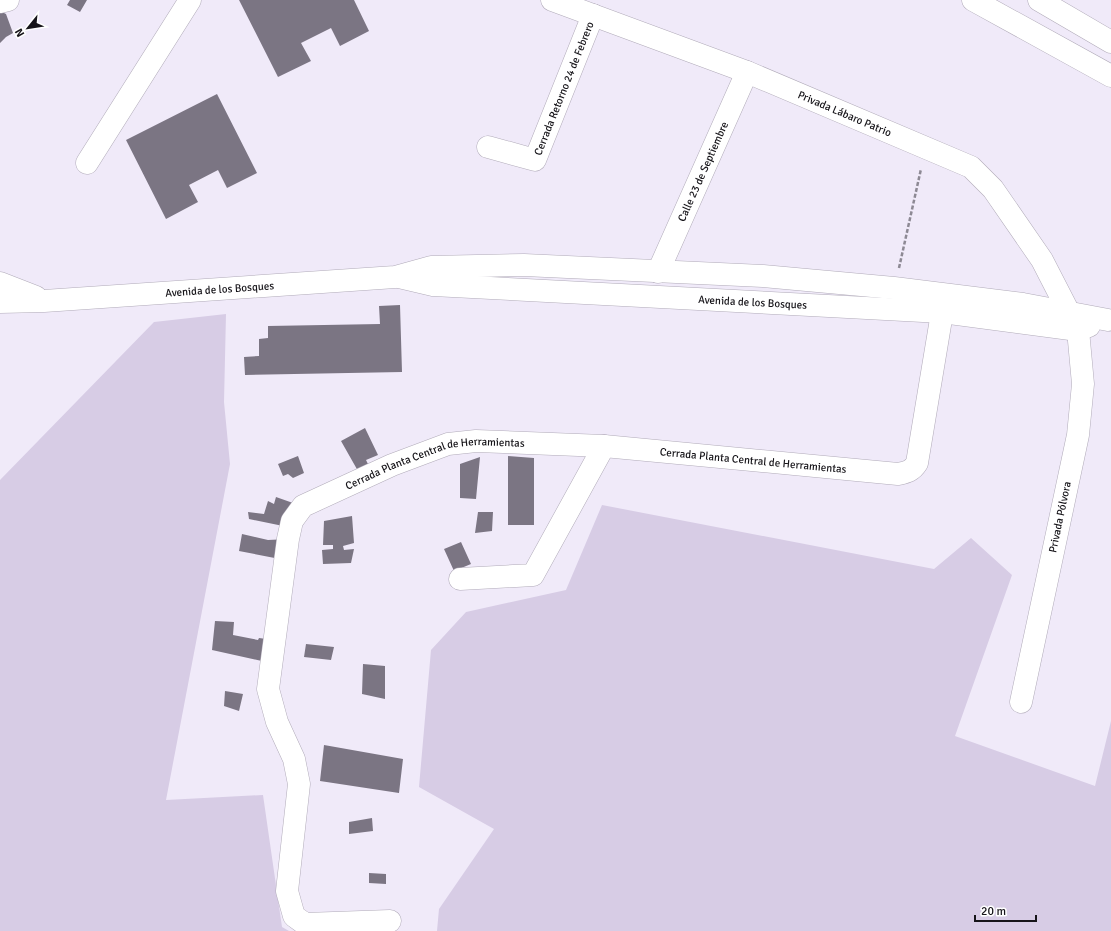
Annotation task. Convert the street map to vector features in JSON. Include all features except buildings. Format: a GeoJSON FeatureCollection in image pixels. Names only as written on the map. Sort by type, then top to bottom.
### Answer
{"type":"FeatureCollection","features":[{"type":"Feature","properties":{"kind":"street"},"geometry":{"type":"LineString","coordinates":[[0,2],[8,0]]}},
{"type":"Feature","properties":{"kind":"street"},"geometry":{"type":"LineString","coordinates":[[87,163],[190,0]]}},
{"type":"Feature","properties":{"kind":"street","name":"Privada Lábaro Patrio"},"geometry":{"type":"LineString","coordinates":[[552,0],[747,72],[971,167],[993,189],[1042,260],[1074,321]]}},
{"type":"Feature","properties":{"kind":"street"},"geometry":{"type":"LineString","coordinates":[[973,0],[1111,76]]}},
{"type":"Feature","properties":{"kind":"street"},"geometry":{"type":"LineString","coordinates":[[1039,0],[1111,42]]}},
{"type":"Feature","properties":{"kind":"street","name":"Cerrada Retorno 24 de Febrero"},"geometry":{"type":"LineString","coordinates":[[488,147],[535,160],[593,15]]}},
{"type":"Feature","properties":{"kind":"street","name":"Calle 23 de Septiembre"},"geometry":{"type":"LineString","coordinates":[[658,272],[747,72]]}},
{"type":"Feature","properties":{"kind":"street","name":"Avenida de los Bosques"},"geometry":{"type":"LineString","coordinates":[[0,302],[44,301],[395,277],[431,268],[524,265],[763,276],[894,288],[944,304]]}},
{"type":"Feature","properties":{"kind":"street","name":"Avenida de los Bosques"},"geometry":{"type":"LineString","coordinates":[[395,277],[440,286],[944,304],[1074,321],[1110,319]]}},
{"type":"Feature","properties":{"kind":"street","name":"Avenida de los Bosques"},"geometry":{"type":"LineString","coordinates":[[0,283],[44,301]]}},
{"type":"Feature","properties":{"kind":"street","name":"Cerrada Planta Central de Herramientas"},"geometry":{"type":"LineString","coordinates":[[390,921],[305,924],[294,916],[288,891],[299,784],[294,759],[277,722],[268,689],[288,539],[292,521],[303,506],[392,465],[448,444],[476,441],[604,446],[898,474],[907,472],[913,469],[917,463],[944,304]]}},
{"type":"Feature","properties":{"kind":"street","name":"Privada Pólvora"},"geometry":{"type":"LineString","coordinates":[[1021,702],[1078,434],[1083,384],[1074,321]]}},
{"type":"Feature","properties":{"kind":"street"},"geometry":{"type":"LineString","coordinates":[[460,579],[533,575],[604,446]]}},
{"type":"Feature","properties":{"kind":"path"},"geometry":{"type":"LineString","coordinates":[[894,288],[926,147]]}},
{"type":"Feature","properties":{"kind":"shaded area"},"geometry":{"type":"Polygon","coordinates":[[[226,314],[224,402],[230,464],[166,800],[263,795],[282,927],[289,931],[0,931],[0,480],[154,322],[226,314]]]}},
{"type":"Feature","properties":{"kind":"shaded area"},"geometry":{"type":"Polygon","coordinates":[[[602,505],[934,569],[971,538],[1012,575],[955,736],[1095,786],[1111,721],[1111,931],[437,931],[439,909],[494,829],[419,787],[431,650],[466,612],[566,590],[602,505]]]}}]}
